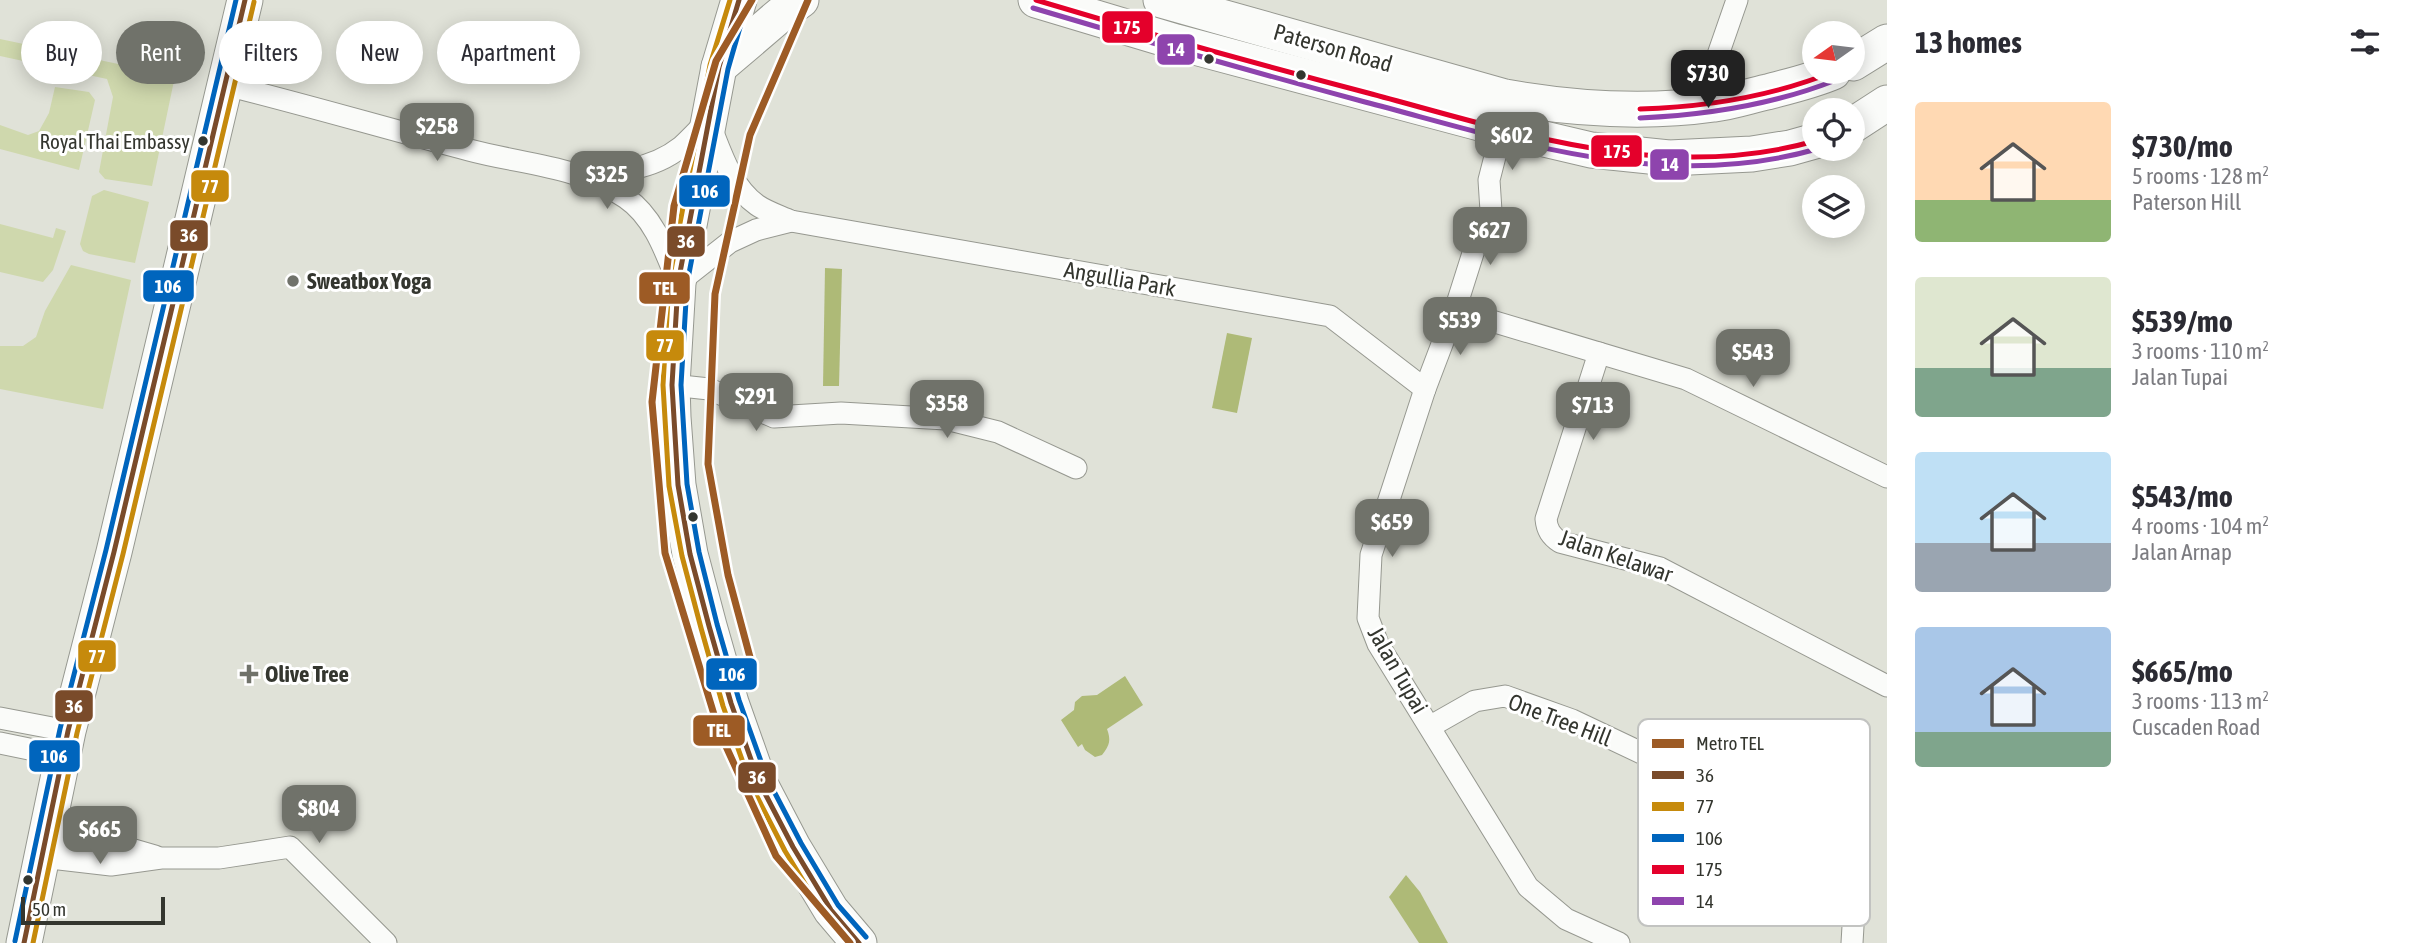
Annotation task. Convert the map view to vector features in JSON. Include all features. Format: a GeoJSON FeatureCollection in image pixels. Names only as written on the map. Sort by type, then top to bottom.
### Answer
{"type":"FeatureCollection","features":[{"type":"Feature","properties":{"kind":"main road"},"geometry":{"type":"LineString","coordinates":[[24,943],[65,744],[114,551],[245,0]]}},
{"type":"Feature","properties":{"kind":"main road"},"geometry":{"type":"LineString","coordinates":[[739,0],[719,67],[678,283],[672,385],[678,485],[690,554],[731,703],[759,782],[793,847],[831,910],[859,943]]}},
{"type":"Feature","properties":{"kind":"main road"},"geometry":{"type":"LineString","coordinates":[[719,67],[780,15],[802,0]]}},
{"type":"Feature","properties":{"kind":"main road","name":"Paterson Road"},"geometry":{"type":"LineString","coordinates":[[1036,0],[1175,42],[1504,113]]}},
{"type":"Feature","properties":{"kind":"main road","name":"Paterson Road"},"geometry":{"type":"LineString","coordinates":[[1161,0],[1504,113]]}},
{"type":"Feature","properties":{"kind":"main road"},"geometry":{"type":"LineString","coordinates":[[1866,55],[1887,42]]}},
{"type":"Feature","properties":{"kind":"main road"},"geometry":{"type":"LineString","coordinates":[[1504,113],[1669,108],[1714,88],[1802,82]]}},
{"type":"Feature","properties":{"kind":"main road"},"geometry":{"type":"LineString","coordinates":[[1865,117],[1887,103]]}},
{"type":"Feature","properties":{"kind":"main road"},"geometry":{"type":"LineString","coordinates":[[1504,113],[1591,150],[1670,158],[1752,154],[1802,145]]}},
{"type":"Feature","properties":{"kind":"street"},"geometry":{"type":"LineString","coordinates":[[1714,88],[1737,0]]}},
{"type":"Feature","properties":{"kind":"street"},"geometry":{"type":"LineString","coordinates":[[226,85],[470,150],[576,174],[609,187],[629,199],[649,220],[678,283]]}},
{"type":"Feature","properties":{"kind":"street","name":"Jalan Tupai"},"geometry":{"type":"LineString","coordinates":[[1504,113],[1489,180],[1491,211],[1474,250],[1425,389],[1371,555],[1368,618],[1378,644],[1528,887],[1566,919],[1619,943]]}},
{"type":"Feature","properties":{"kind":"street"},"geometry":{"type":"LineString","coordinates":[[576,174],[613,173],[657,161],[679,149],[708,120]]}},
{"type":"Feature","properties":{"kind":"street","name":"Angullia Park"},"geometry":{"type":"LineString","coordinates":[[708,120],[729,170],[742,190],[757,205],[791,221],[1330,316],[1425,389]]}},
{"type":"Feature","properties":{"kind":"street","name":"Angullia Park"},"geometry":{"type":"LineString","coordinates":[[678,283],[730,242],[756,230],[791,221]]}},
{"type":"Feature","properties":{"kind":"street"},"geometry":{"type":"LineString","coordinates":[[1455,310],[1686,379],[1887,477]]}},
{"type":"Feature","properties":{"kind":"street","name":"Jalan Kelawar"},"geometry":{"type":"LineString","coordinates":[[1599,353],[1546,519],[1554,538],[1560,542],[1660,568],[1887,686]]}},
{"type":"Feature","properties":{"kind":"street"},"geometry":{"type":"LineString","coordinates":[[672,385],[709,389],[774,417],[841,413],[946,419],[998,432],[1076,468]]}},
{"type":"Feature","properties":{"kind":"street","name":"One Tree Hill"},"geometry":{"type":"LineString","coordinates":[[1431,726],[1475,701],[1505,696],[1572,720],[1638,751]]}},
{"type":"Feature","properties":{"kind":"street"},"geometry":{"type":"LineString","coordinates":[[0,718],[65,744]]}},
{"type":"Feature","properties":{"kind":"street"},"geometry":{"type":"LineString","coordinates":[[0,743],[65,744]]}},
{"type":"Feature","properties":{"kind":"street"},"geometry":{"type":"LineString","coordinates":[[44,847],[111,865],[160,858],[219,858],[290,846],[386,943]]}},
{"type":"Feature","properties":{"kind":"shaded area"},"geometry":{"type":"Polygon","coordinates":[[[0,39],[21,43],[21,61],[0,56],[0,39]]]}},
{"type":"Feature","properties":{"kind":"shaded area"},"geometry":{"type":"Polygon","coordinates":[[[102,61],[116,64],[116,84],[173,84],[152,186],[105,179],[99,172],[113,97],[107,79],[102,78],[102,61]]]}},
{"type":"Feature","properties":{"kind":"shaded area"},"geometry":{"type":"Polygon","coordinates":[[[55,87],[89,92],[95,100],[79,170],[0,149],[0,125],[28,135],[39,131],[49,113],[55,87]]]}},
{"type":"Feature","properties":{"kind":"shaded area"},"geometry":{"type":"Polygon","coordinates":[[[104,190],[149,202],[135,263],[89,254],[83,251],[80,244],[92,196],[104,190]]]}},
{"type":"Feature","properties":{"kind":"shaded area"},"geometry":{"type":"Polygon","coordinates":[[[0,224],[53,238],[56,228],[66,231],[53,270],[43,282],[0,272],[0,224]]]}},
{"type":"Feature","properties":{"kind":"shaded area"},"geometry":{"type":"Polygon","coordinates":[[[71,265],[131,280],[103,409],[0,389],[0,346],[23,346],[36,337],[45,311],[71,265]]]}},
{"type":"Feature","properties":{"kind":"shaded area"},"geometry":{"type":"Polygon","coordinates":[[[825,268],[842,269],[839,386],[823,386],[825,268]]]}},
{"type":"Feature","properties":{"kind":"shaded area"},"geometry":{"type":"Polygon","coordinates":[[[1227,333],[1252,338],[1237,413],[1212,408],[1227,333]]]}},
{"type":"Feature","properties":{"kind":"shaded area"},"geometry":{"type":"Polygon","coordinates":[[[1125,676],[1143,705],[1107,729],[1108,745],[1102,755],[1095,757],[1085,750],[1082,744],[1078,747],[1061,720],[1074,710],[1075,702],[1082,696],[1097,695],[1125,676]]]}},
{"type":"Feature","properties":{"kind":"shaded area"},"geometry":{"type":"Polygon","coordinates":[[[1406,875],[1420,892],[1448,943],[1419,943],[1389,897],[1406,875]]]}},
{"type":"Feature","properties":{"kind":"metro line","name":"TEL"},"geometry":{"type":"LineString","coordinates":[[752,0],[716,61],[674,206],[652,402],[665,553],[719,731],[776,856],[850,943]]}},
{"type":"Feature","properties":{"kind":"metro line","name":"TEL"},"geometry":{"type":"LineString","coordinates":[[751,661],[728,575],[708,464],[715,294],[750,135],[808,0]]}},
{"type":"Feature","properties":{"kind":"transit line","name":"106"},"geometry":{"type":"LineString","coordinates":[[15,941],[60,729],[106,550],[236,0]]}},
{"type":"Feature","properties":{"kind":"transit line","name":"36"},"geometry":{"type":"LineString","coordinates":[[24,943],[68,731],[114,552],[245,0]]}},
{"type":"Feature","properties":{"kind":"transit line","name":"77"},"geometry":{"type":"LineString","coordinates":[[730,0],[710,65],[669,281],[663,385],[669,486],[682,556],[701,628],[723,706],[751,785],[785,851],[824,915],[848,943]]}},
{"type":"Feature","properties":{"kind":"transit line","name":"36"},"geometry":{"type":"LineString","coordinates":[[739,0],[719,67],[678,283],[672,385],[678,485],[690,554],[709,626],[731,703],[759,782],[793,847],[831,910],[859,943]]}},
{"type":"Feature","properties":{"kind":"transit line","name":"175"},"geometry":{"type":"LineString","coordinates":[[1036,0],[1478,123],[1589,148],[1645,155],[1701,157],[1758,153],[1802,144]]}},
{"type":"Feature","properties":{"kind":"transit line","name":"77"},"geometry":{"type":"LineString","coordinates":[[33,943],[77,733],[123,554],[254,2]]}},
{"type":"Feature","properties":{"kind":"transit line","name":"106"},"geometry":{"type":"LineString","coordinates":[[747,3],[728,69],[687,284],[681,385],[687,484],[699,552],[717,624],[739,700],[767,778],[838,905],[866,937]]}},
{"type":"Feature","properties":{"kind":"transit line","name":"14"},"geometry":{"type":"LineString","coordinates":[[1033,8],[1240,68],[1477,132],[1589,157],[1645,164],[1702,166],[1759,161],[1802,152]]}},
{"type":"Feature","properties":{"kind":"transit line","name":"175"},"geometry":{"type":"LineString","coordinates":[[1640,109],[1738,99],[1802,83]]}},
{"type":"Feature","properties":{"kind":"transit line","name":"14"},"geometry":{"type":"LineString","coordinates":[[1640,118],[1740,107],[1825,84]]}},
{"type":"Feature","properties":{"kind":"place","name":"Royal Thai Embassy"},"geometry":{"type":"Point","coordinates":[203,141]}},
{"type":"Feature","properties":{"kind":"place","name":"Sweatbox Yoga"},"geometry":{"type":"Point","coordinates":[293,281]}},
{"type":"Feature","properties":{"kind":"place","name":"Olive Tree"},"geometry":{"type":"Point","coordinates":[249,674]}}]}
